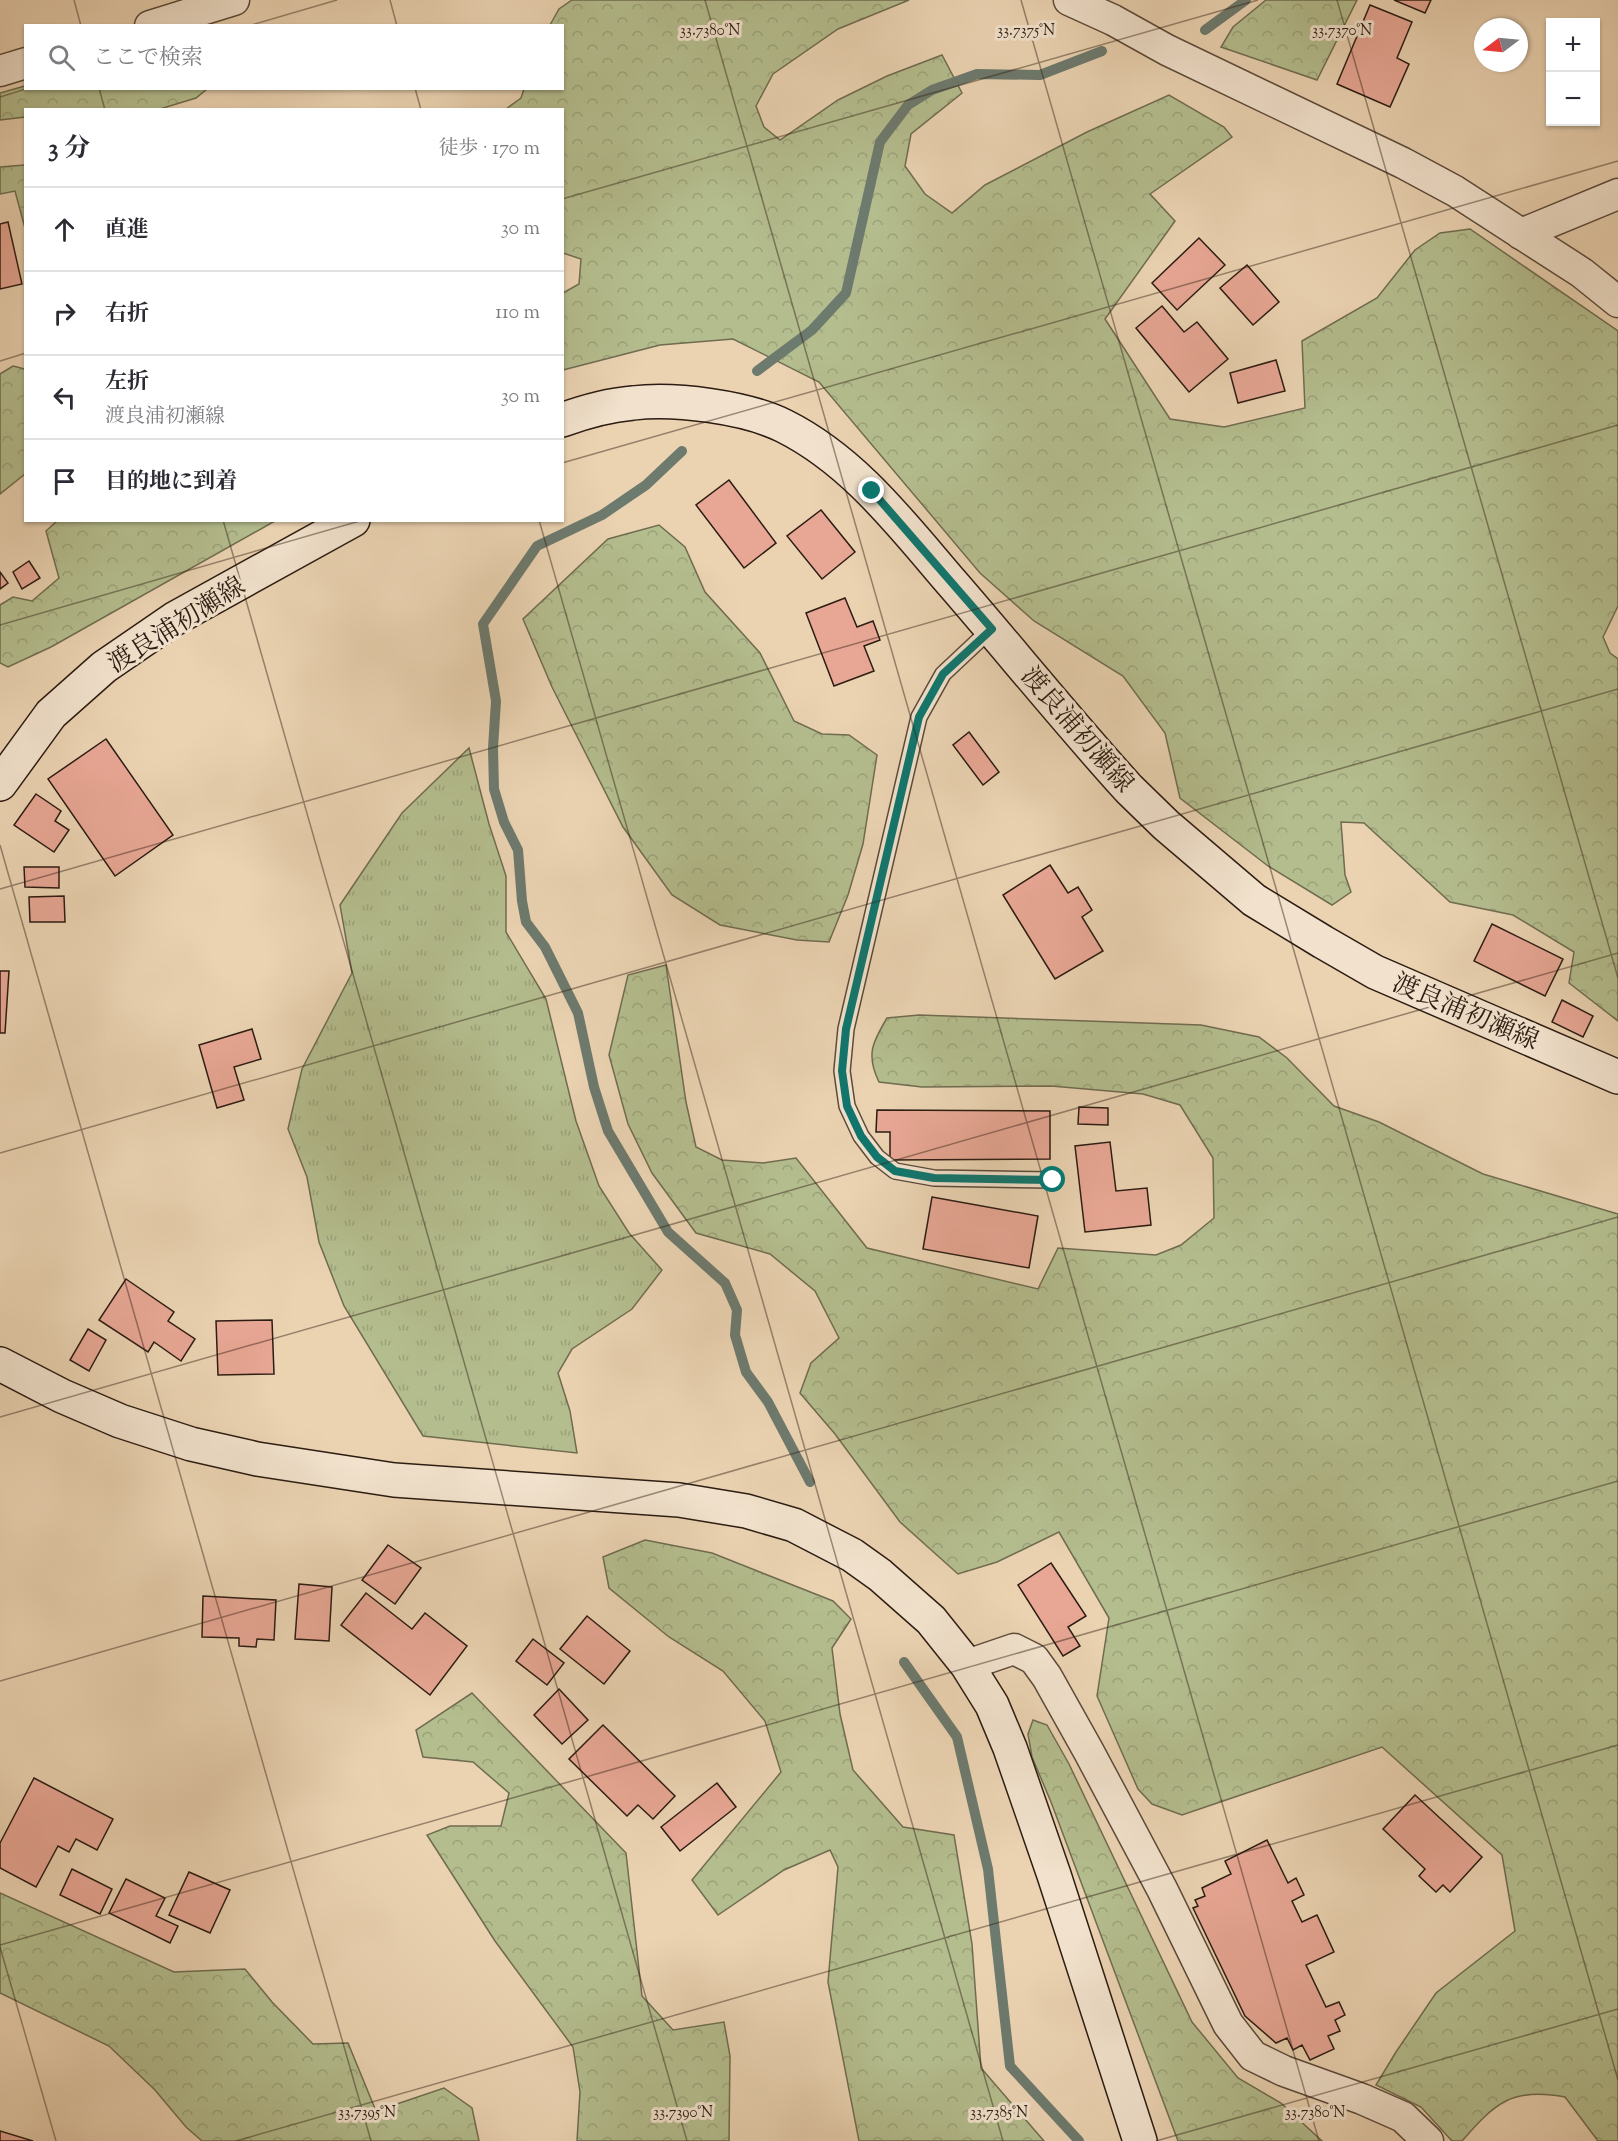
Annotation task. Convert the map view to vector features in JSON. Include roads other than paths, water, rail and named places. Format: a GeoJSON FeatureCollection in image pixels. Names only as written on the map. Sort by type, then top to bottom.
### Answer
{"type":"FeatureCollection","features":[{"type":"Feature","properties":{"kind":"main road","name":"渡良浦初瀬線"},"geometry":{"type":"LineString","coordinates":[[564,419],[633,403],[692,403],[743,413],[783,426],[820,449],[872,491],[1129,789],[1166,825],[1254,900],[1375,972],[1618,1077]]}},
{"type":"Feature","properties":{"kind":"main road","name":"渡良浦初瀬線"},"geometry":{"type":"LineString","coordinates":[[0,784],[51,714],[104,667],[174,619],[349,522]]}},
{"type":"Feature","properties":{"kind":"main road"},"geometry":{"type":"LineString","coordinates":[[0,1364],[62,1396],[120,1421],[191,1444],[257,1459],[394,1480],[679,1500],[746,1511],[795,1525],[852,1555],[880,1575],[931,1620],[967,1665],[992,1705],[1010,1748],[1140,2141]]}},
{"type":"Feature","properties":{"kind":"street"},"geometry":{"type":"LineString","coordinates":[[156,24],[234,0]]}},
{"type":"Feature","properties":{"kind":"street"},"geometry":{"type":"LineString","coordinates":[[1069,0],[1113,20],[1167,50],[1403,163],[1455,191],[1582,273],[1618,302]]}},
{"type":"Feature","properties":{"kind":"street"},"geometry":{"type":"LineString","coordinates":[[0,71],[24,64]]}},
{"type":"Feature","properties":{"kind":"street"},"geometry":{"type":"LineString","coordinates":[[1521,234],[1618,194]]}},
{"type":"Feature","properties":{"kind":"street"},"geometry":{"type":"LineString","coordinates":[[967,1665],[1014,1649],[1034,1659],[1047,1677],[1089,1752],[1162,1889],[1228,2024],[1253,2056],[1284,2071],[1362,2098],[1403,2117],[1428,2141]]}},
{"type":"Feature","properties":{"kind":"lane"},"geometry":{"type":"LineString","coordinates":[[992,629],[943,674],[919,717],[846,1029],[842,1071],[847,1106],[861,1136],[877,1157],[895,1171],[934,1178],[1053,1180]]}},
{"type":"Feature","properties":{"kind":"waterway"},"geometry":{"type":"LineString","coordinates":[[1205,30],[1246,0]]}},
{"type":"Feature","properties":{"kind":"waterway"},"geometry":{"type":"LineString","coordinates":[[757,371],[812,330],[846,293],[880,142],[908,105],[932,90],[977,74],[1040,75],[1102,51]]}},
{"type":"Feature","properties":{"kind":"waterway"},"geometry":{"type":"LineString","coordinates":[[682,451],[646,485],[602,515],[537,546],[483,624],[496,701],[493,748],[494,789],[504,822],[518,850],[526,922],[545,947],[578,1013],[594,1087],[608,1131],[668,1232],[725,1283],[737,1310],[735,1335],[746,1372],[768,1402],[810,1482]]}},
{"type":"Feature","properties":{"kind":"waterway"},"geometry":{"type":"LineString","coordinates":[[904,1662],[957,1737],[988,1869],[1010,2066],[1079,2141]]}}]}
